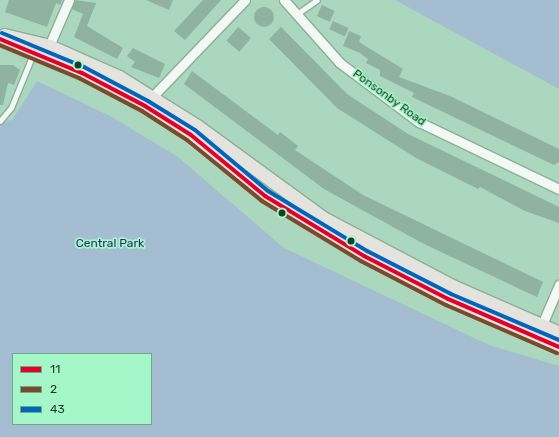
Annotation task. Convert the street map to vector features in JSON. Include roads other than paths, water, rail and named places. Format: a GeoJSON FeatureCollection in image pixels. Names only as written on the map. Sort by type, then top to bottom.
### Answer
{"type":"FeatureCollection","features":[{"type":"Feature","properties":{"kind":"main road"},"geometry":{"type":"LineString","coordinates":[[0,34],[49,46],[119,76],[153,96],[323,218],[452,286],[559,334]]}},
{"type":"Feature","properties":{"kind":"main road"},"geometry":{"type":"LineString","coordinates":[[0,39],[34,52],[146,106],[192,135],[266,196],[316,230],[448,299],[559,347]]}},
{"type":"Feature","properties":{"kind":"street"},"geometry":{"type":"LineString","coordinates":[[49,46],[69,0]]}},
{"type":"Feature","properties":{"kind":"street"},"geometry":{"type":"LineString","coordinates":[[153,96],[245,0]]}},
{"type":"Feature","properties":{"kind":"street","name":"Ponsonby Road"},"geometry":{"type":"LineString","coordinates":[[284,0],[340,63],[419,122],[559,189]]}},
{"type":"Feature","properties":{"kind":"street"},"geometry":{"type":"LineString","coordinates":[[541,327],[559,285]]}},
{"type":"Feature","properties":{"kind":"lane"},"geometry":{"type":"LineString","coordinates":[[297,14],[317,0]]}},
{"type":"Feature","properties":{"kind":"lane"},"geometry":{"type":"LineString","coordinates":[[0,121],[11,108],[34,52]]}},
{"type":"Feature","properties":{"kind":"park label","name":"Central Park"},"geometry":{"type":"Point","coordinates":[110,244]}}]}
